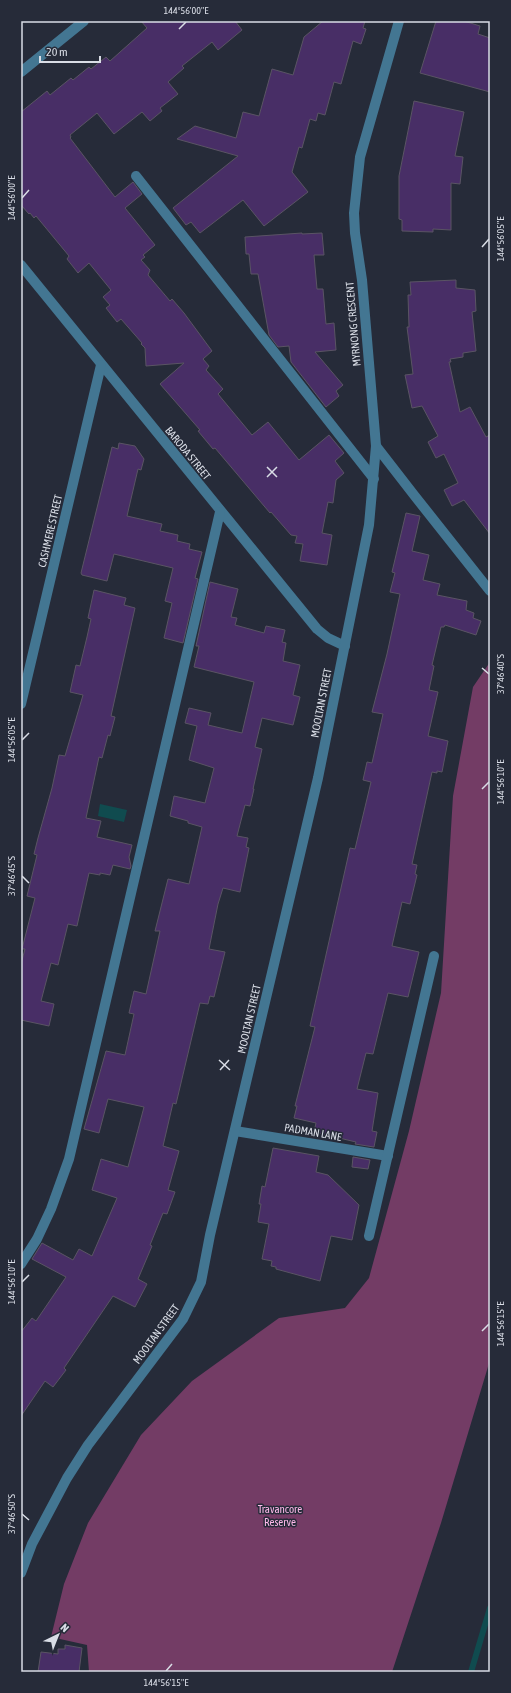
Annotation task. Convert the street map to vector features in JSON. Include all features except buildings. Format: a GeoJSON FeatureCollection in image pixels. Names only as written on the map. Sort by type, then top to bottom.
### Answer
{"type":"FeatureCollection","features":[{"type":"Feature","properties":{"kind":"street"},"geometry":{"type":"LineString","coordinates":[[21,72],[84,21]]}},
{"type":"Feature","properties":{"kind":"street","name":"MYRNONG CRESCENT"},"geometry":{"type":"LineString","coordinates":[[376,446],[362,280],[355,233],[354,213],[360,158],[399,21]]}},
{"type":"Feature","properties":{"kind":"street"},"geometry":{"type":"LineString","coordinates":[[136,176],[374,479]]}},
{"type":"Feature","properties":{"kind":"street","name":"BARODA STREET"},"geometry":{"type":"LineString","coordinates":[[21,265],[220,512],[317,629],[328,638],[345,646]]}},
{"type":"Feature","properties":{"kind":"street","name":"CASHMERE STREET"},"geometry":{"type":"LineString","coordinates":[[21,704],[101,364]]}},
{"type":"Feature","properties":{"kind":"street"},"geometry":{"type":"LineString","coordinates":[[376,446],[490,591]]}},
{"type":"Feature","properties":{"kind":"street","name":"MOOLTAN STREET"},"geometry":{"type":"LineString","coordinates":[[21,1574],[32,1544],[67,1478],[88,1445],[183,1319],[201,1282],[210,1235],[318,778],[369,525],[376,446]]}},
{"type":"Feature","properties":{"kind":"street"},"geometry":{"type":"LineString","coordinates":[[21,1264],[51,1209],[69,1159],[220,512]]}},
{"type":"Feature","properties":{"kind":"street"},"geometry":{"type":"LineString","coordinates":[[369,1236],[434,956]]}},
{"type":"Feature","properties":{"kind":"street","name":"PADMAN LANE"},"geometry":{"type":"LineString","coordinates":[[235,1130],[388,1156]]}},
{"type":"Feature","properties":{"kind":"green space","name":"Travancore Reserve"},"geometry":{"type":"Polygon","coordinates":[[[490,662],[490,1360],[441,1523],[392,1672],[89,1672],[87,1645],[51,1637],[64,1584],[88,1523],[141,1435],[192,1381],[279,1318],[345,1308],[369,1278],[409,1131],[441,993],[453,796],[473,687],[490,662]]]}},
{"type":"Feature","properties":{"kind":"shaded area"},"geometry":{"type":"Polygon","coordinates":[[[100,804],[127,810],[124,822],[98,816],[100,804]]]}},
{"type":"Feature","properties":{"kind":"waterway"},"geometry":{"type":"LineString","coordinates":[[471,1672],[490,1608]]}}]}
